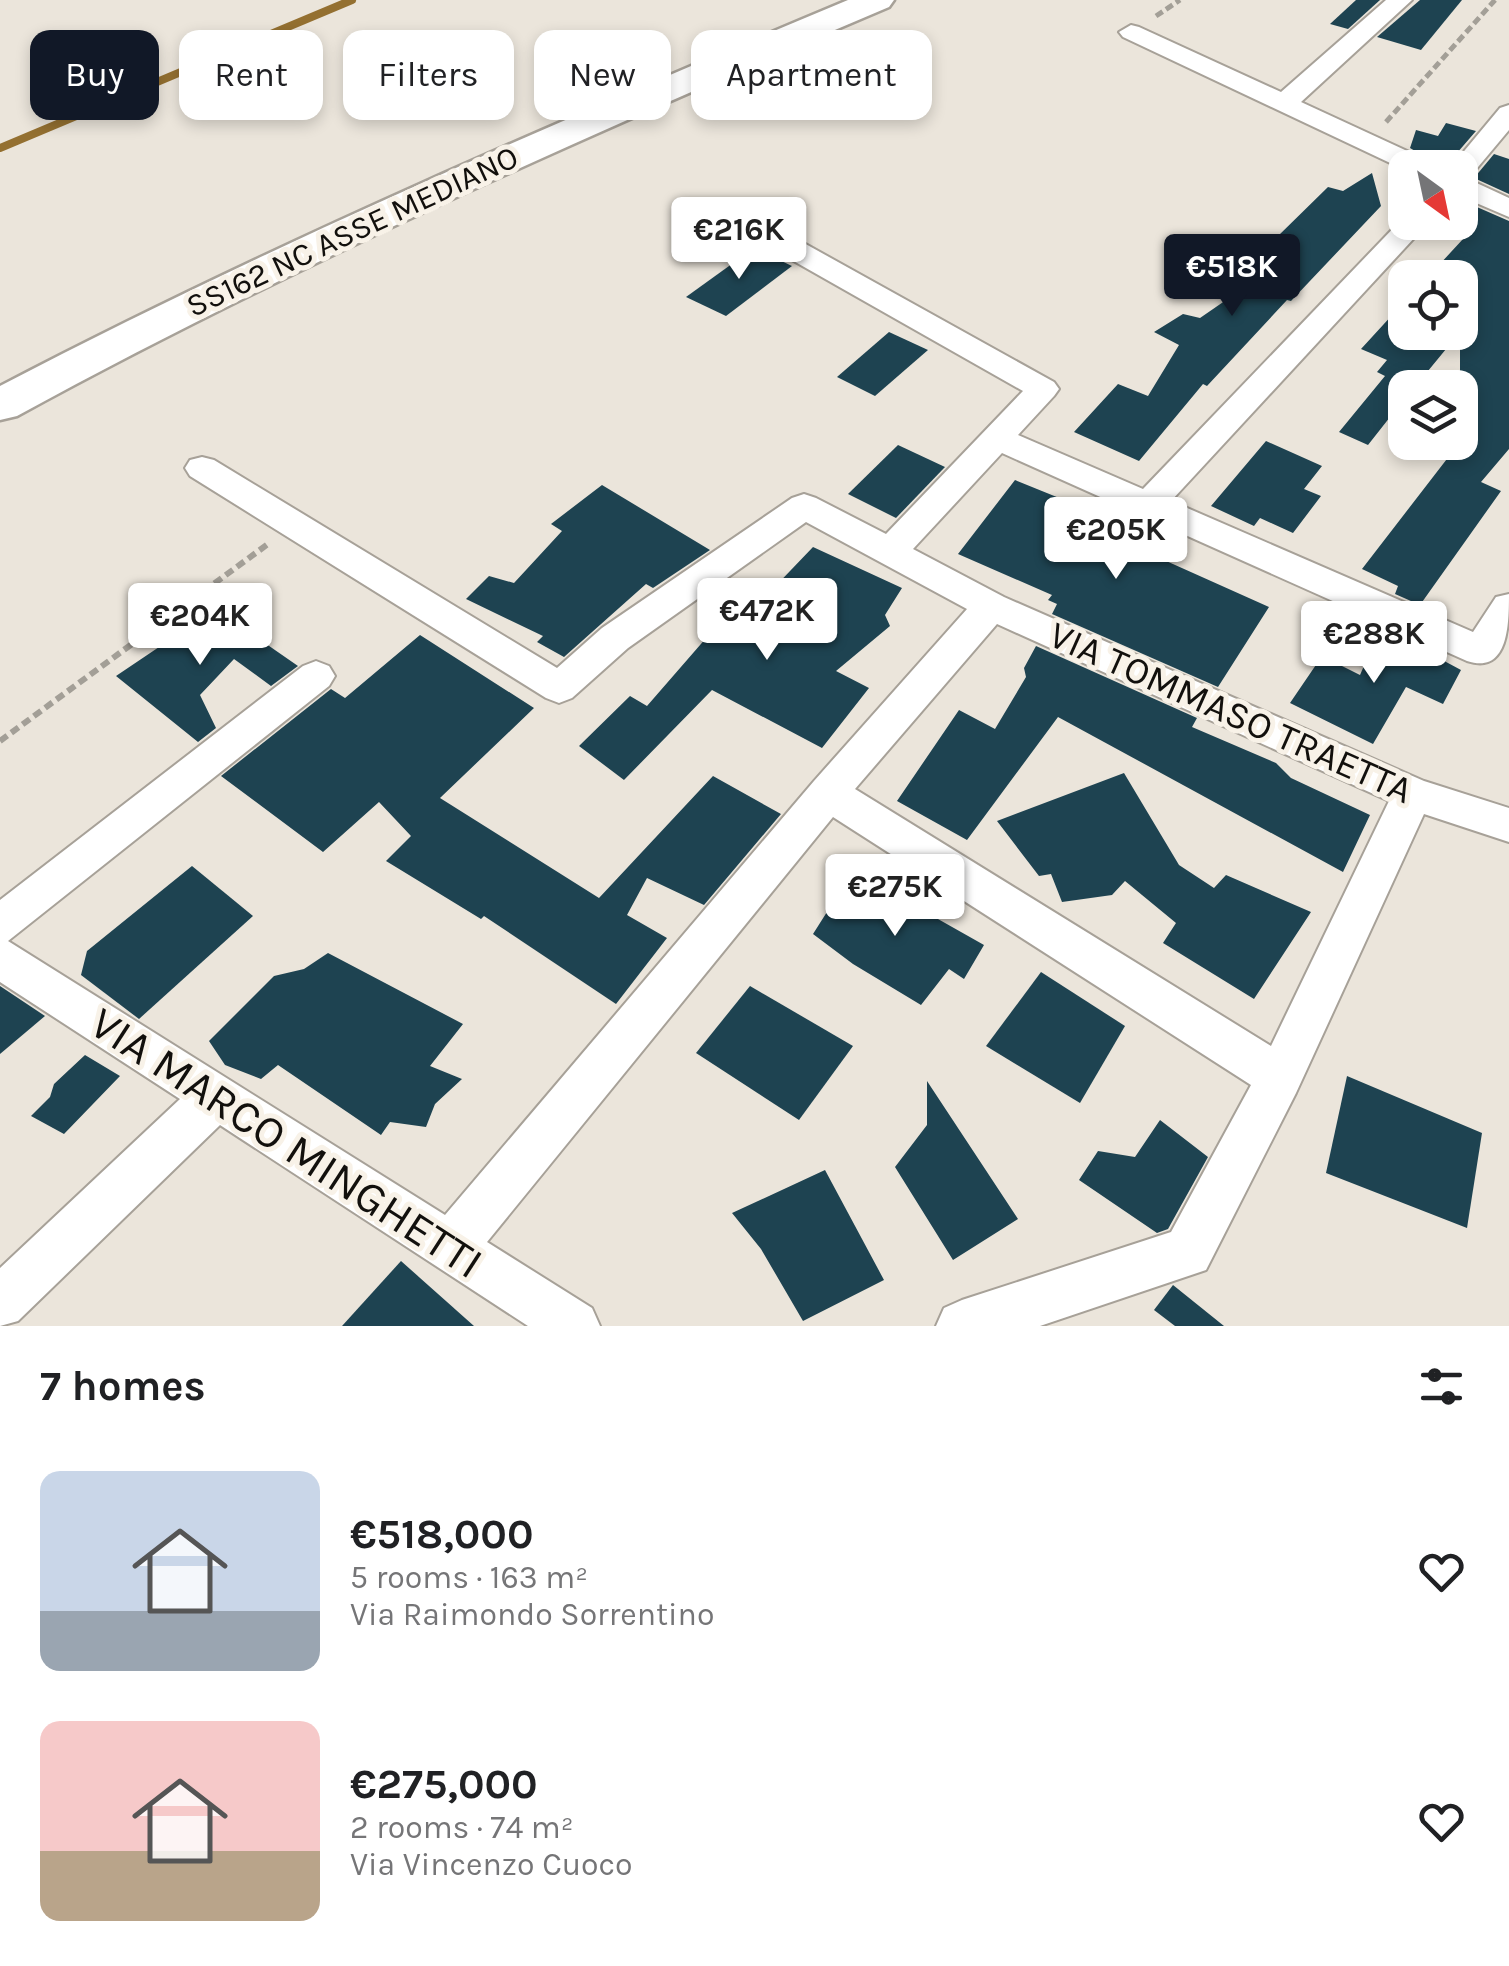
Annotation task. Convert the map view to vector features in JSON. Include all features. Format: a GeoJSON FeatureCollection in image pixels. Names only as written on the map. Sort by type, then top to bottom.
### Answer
{"type":"FeatureCollection","features":[{"type":"Feature","properties":{"kind":"highway","name":"SS162 NC ASSE MEDIANO"},"geometry":{"type":"LineString","coordinates":[[0,369],[246,251],[582,100],[824,0]]}},
{"type":"Feature","properties":{"kind":"highway","name":"SS162 NC ASSE MEDIANO"},"geometry":{"type":"LineString","coordinates":[[0,406],[264,268],[607,114],[876,0]]}},
{"type":"Feature","properties":{"kind":"street"},"geometry":{"type":"LineString","coordinates":[[1284,103],[1400,0]]}},
{"type":"Feature","properties":{"kind":"street"},"geometry":{"type":"LineString","coordinates":[[1131,32],[1388,151]]}},
{"type":"Feature","properties":{"kind":"street"},"geometry":{"type":"LineString","coordinates":[[1478,151],[1509,113]]}},
{"type":"Feature","properties":{"kind":"street"},"geometry":{"type":"LineString","coordinates":[[1478,194],[1509,209]]}},
{"type":"Feature","properties":{"kind":"street"},"geometry":{"type":"LineString","coordinates":[[756,228],[1043,389],[890,552]]}},
{"type":"Feature","properties":{"kind":"street"},"geometry":{"type":"LineString","coordinates":[[1150,503],[1398,240]]}},
{"type":"Feature","properties":{"kind":"street"},"geometry":{"type":"LineString","coordinates":[[996,438],[1480,650],[1509,607]]}},
{"type":"Feature","properties":{"kind":"street","name":"VIA TOMMASO TRAETTA"},"geometry":{"type":"LineString","coordinates":[[202,468],[559,688],[615,638],[804,506],[992,606],[1413,794],[1509,824]]}},
{"type":"Feature","properties":{"kind":"street"},"geometry":{"type":"LineString","coordinates":[[450,1248],[828,792],[992,606]]}},
{"type":"Feature","properties":{"kind":"street"},"geometry":{"type":"LineString","coordinates":[[0,925],[316,676]]}},
{"type":"Feature","properties":{"kind":"street"},"geometry":{"type":"LineString","coordinates":[[828,792],[1280,1077]]}},
{"type":"Feature","properties":{"kind":"street"},"geometry":{"type":"LineString","coordinates":[[962,1326],[1188,1252],[1280,1077],[1413,794]]}},
{"type":"Feature","properties":{"kind":"street","name":"VIA MARCO MINGHETTI"},"geometry":{"type":"LineString","coordinates":[[0,958],[574,1326]]}},
{"type":"Feature","properties":{"kind":"street"},"geometry":{"type":"LineString","coordinates":[[0,1302],[215,1098]]}},
{"type":"Feature","properties":{"kind":"path"},"geometry":{"type":"LineString","coordinates":[[1369,142],[1495,0]]}},
{"type":"Feature","properties":{"kind":"path"},"geometry":{"type":"LineString","coordinates":[[0,741],[294,525]]}},
{"type":"Feature","properties":{"kind":"building"},"geometry":{"type":"Polygon","coordinates":[[[1356,0],[1380,0],[1348,29],[1330,24],[1356,0]]]}},
{"type":"Feature","properties":{"kind":"building"},"geometry":{"type":"Polygon","coordinates":[[[1420,0],[1462,0],[1421,50],[1377,37],[1420,0]]]}},
{"type":"Feature","properties":{"kind":"building"},"geometry":{"type":"Polygon","coordinates":[[[1446,123],[1476,131],[1460,150],[1410,148],[1416,130],[1438,136],[1446,123]]]}},
{"type":"Feature","properties":{"kind":"building"},"geometry":{"type":"Polygon","coordinates":[[[1494,154],[1509,159],[1509,194],[1478,180],[1478,173],[1494,154]]]}},
{"type":"Feature","properties":{"kind":"building"},"geometry":{"type":"Polygon","coordinates":[[[1372,173],[1381,206],[1207,386],[1203,384],[1139,461],[1074,432],[1118,384],[1148,396],[1179,345],[1154,332],[1183,314],[1200,318],[1229,298],[1253,268],[1243,247],[1277,237],[1328,187],[1343,191],[1372,173]]]}},
{"type":"Feature","properties":{"kind":"building"},"geometry":{"type":"Polygon","coordinates":[[[1478,207],[1509,221],[1509,449],[1481,482],[1501,491],[1420,605],[1395,594],[1398,586],[1362,569],[1446,460],[1478,460],[1478,370],[1460,370],[1460,350],[1478,350],[1478,260],[1444,260],[1462,240],[1478,240],[1478,207]]]}},
{"type":"Feature","properties":{"kind":"building"},"geometry":{"type":"Polygon","coordinates":[[[754,248],[792,266],[726,316],[686,297],[754,248]]]}},
{"type":"Feature","properties":{"kind":"building"},"geometry":{"type":"Polygon","coordinates":[[[1388,320],[1388,350],[1445,350],[1429,370],[1388,370],[1388,420],[1368,445],[1339,432],[1385,376],[1377,372],[1387,360],[1361,349],[1388,320]]]}},
{"type":"Feature","properties":{"kind":"building"},"geometry":{"type":"Polygon","coordinates":[[[889,332],[928,350],[875,396],[837,377],[889,332]]]}},
{"type":"Feature","properties":{"kind":"building"},"geometry":{"type":"Polygon","coordinates":[[[1266,441],[1322,466],[1304,489],[1321,496],[1293,533],[1260,518],[1254,526],[1211,506],[1266,441]]]}},
{"type":"Feature","properties":{"kind":"building"},"geometry":{"type":"Polygon","coordinates":[[[898,445],[945,467],[896,518],[848,494],[898,445]]]}},
{"type":"Feature","properties":{"kind":"building"},"geometry":{"type":"Polygon","coordinates":[[[1015,480],[1175,545],[1164,560],[1269,607],[1218,687],[1052,614],[1057,604],[1048,600],[1052,595],[958,554],[1015,480]]]}},
{"type":"Feature","properties":{"kind":"building"},"geometry":{"type":"Polygon","coordinates":[[[602,485],[710,550],[653,588],[646,584],[564,657],[537,642],[543,636],[466,599],[489,576],[514,583],[562,531],[551,524],[602,485]]]}},
{"type":"Feature","properties":{"kind":"building"},"geometry":{"type":"Polygon","coordinates":[[[813,547],[902,588],[885,615],[890,626],[836,671],[869,688],[822,748],[712,690],[624,780],[579,746],[630,696],[647,706],[727,614],[741,622],[813,547]]]}},
{"type":"Feature","properties":{"kind":"building"},"geometry":{"type":"Polygon","coordinates":[[[207,603],[298,666],[271,686],[234,659],[200,695],[216,728],[198,742],[116,676],[165,643],[207,603]]]}},
{"type":"Feature","properties":{"kind":"building"},"geometry":{"type":"Polygon","coordinates":[[[1381,627],[1461,670],[1443,704],[1406,687],[1373,744],[1290,703],[1322,656],[1360,675],[1381,627]]]}},
{"type":"Feature","properties":{"kind":"building"},"geometry":{"type":"Polygon","coordinates":[[[420,635],[534,708],[440,798],[599,898],[713,776],[781,814],[704,905],[647,878],[627,915],[667,938],[616,1004],[484,916],[481,919],[386,861],[411,836],[379,802],[323,852],[221,776],[331,689],[345,698],[420,635]]]}},
{"type":"Feature","properties":{"kind":"building"},"geometry":{"type":"Polygon","coordinates":[[[1036,646],[1197,718],[1192,727],[1276,763],[1291,778],[1370,815],[1343,872],[1058,717],[967,840],[897,801],[959,710],[995,729],[1026,677],[1024,668],[1036,646]]]}},
{"type":"Feature","properties":{"kind":"building"},"geometry":{"type":"Polygon","coordinates":[[[1124,773],[1179,865],[1214,888],[1226,875],[1311,912],[1254,999],[1163,943],[1176,923],[1125,881],[1112,895],[1062,902],[1051,874],[1039,876],[997,821],[1124,773]]]}},
{"type":"Feature","properties":{"kind":"building"},"geometry":{"type":"Polygon","coordinates":[[[192,866],[253,916],[139,1019],[81,975],[87,951],[192,866]]]}},
{"type":"Feature","properties":{"kind":"building"},"geometry":{"type":"Polygon","coordinates":[[[853,871],[984,945],[964,979],[949,969],[921,1005],[853,964],[813,934],[853,871]]]}},
{"type":"Feature","properties":{"kind":"building"},"geometry":{"type":"Polygon","coordinates":[[[328,953],[463,1024],[430,1066],[462,1079],[435,1104],[426,1127],[390,1122],[381,1135],[278,1065],[261,1079],[225,1065],[209,1041],[274,976],[304,969],[328,953]]]}},
{"type":"Feature","properties":{"kind":"building"},"geometry":{"type":"Polygon","coordinates":[[[1041,972],[1125,1026],[1080,1103],[986,1046],[1041,972]]]}},
{"type":"Feature","properties":{"kind":"building"},"geometry":{"type":"Polygon","coordinates":[[[0,986],[45,1016],[0,1054],[0,986]]]}},
{"type":"Feature","properties":{"kind":"building"},"geometry":{"type":"Polygon","coordinates":[[[750,986],[853,1046],[799,1120],[696,1053],[750,986]]]}},
{"type":"Feature","properties":{"kind":"building"},"geometry":{"type":"Polygon","coordinates":[[[85,1055],[120,1076],[64,1134],[31,1116],[50,1097],[54,1084],[85,1055]]]}},
{"type":"Feature","properties":{"kind":"building"},"geometry":{"type":"Polygon","coordinates":[[[1347,1076],[1482,1133],[1467,1228],[1326,1173],[1347,1076]]]}},
{"type":"Feature","properties":{"kind":"building"},"geometry":{"type":"Polygon","coordinates":[[[927,1081],[1018,1219],[953,1260],[895,1167],[927,1125],[927,1081]]]}},
{"type":"Feature","properties":{"kind":"building"},"geometry":{"type":"Polygon","coordinates":[[[1160,1120],[1208,1157],[1168,1229],[1157,1233],[1079,1180],[1098,1151],[1135,1157],[1160,1120]]]}},
{"type":"Feature","properties":{"kind":"building"},"geometry":{"type":"Polygon","coordinates":[[[825,1170],[884,1280],[803,1321],[761,1249],[732,1213],[825,1170]]]}},
{"type":"Feature","properties":{"kind":"building"},"geometry":{"type":"Polygon","coordinates":[[[401,1261],[474,1326],[342,1326],[401,1261]]]}},
{"type":"Feature","properties":{"kind":"building"},"geometry":{"type":"Polygon","coordinates":[[[1173,1285],[1224,1326],[1175,1326],[1154,1310],[1173,1285]]]}},
{"type":"Feature","properties":{"kind":"waterway"},"geometry":{"type":"LineString","coordinates":[[0,148],[352,0]]}}]}
